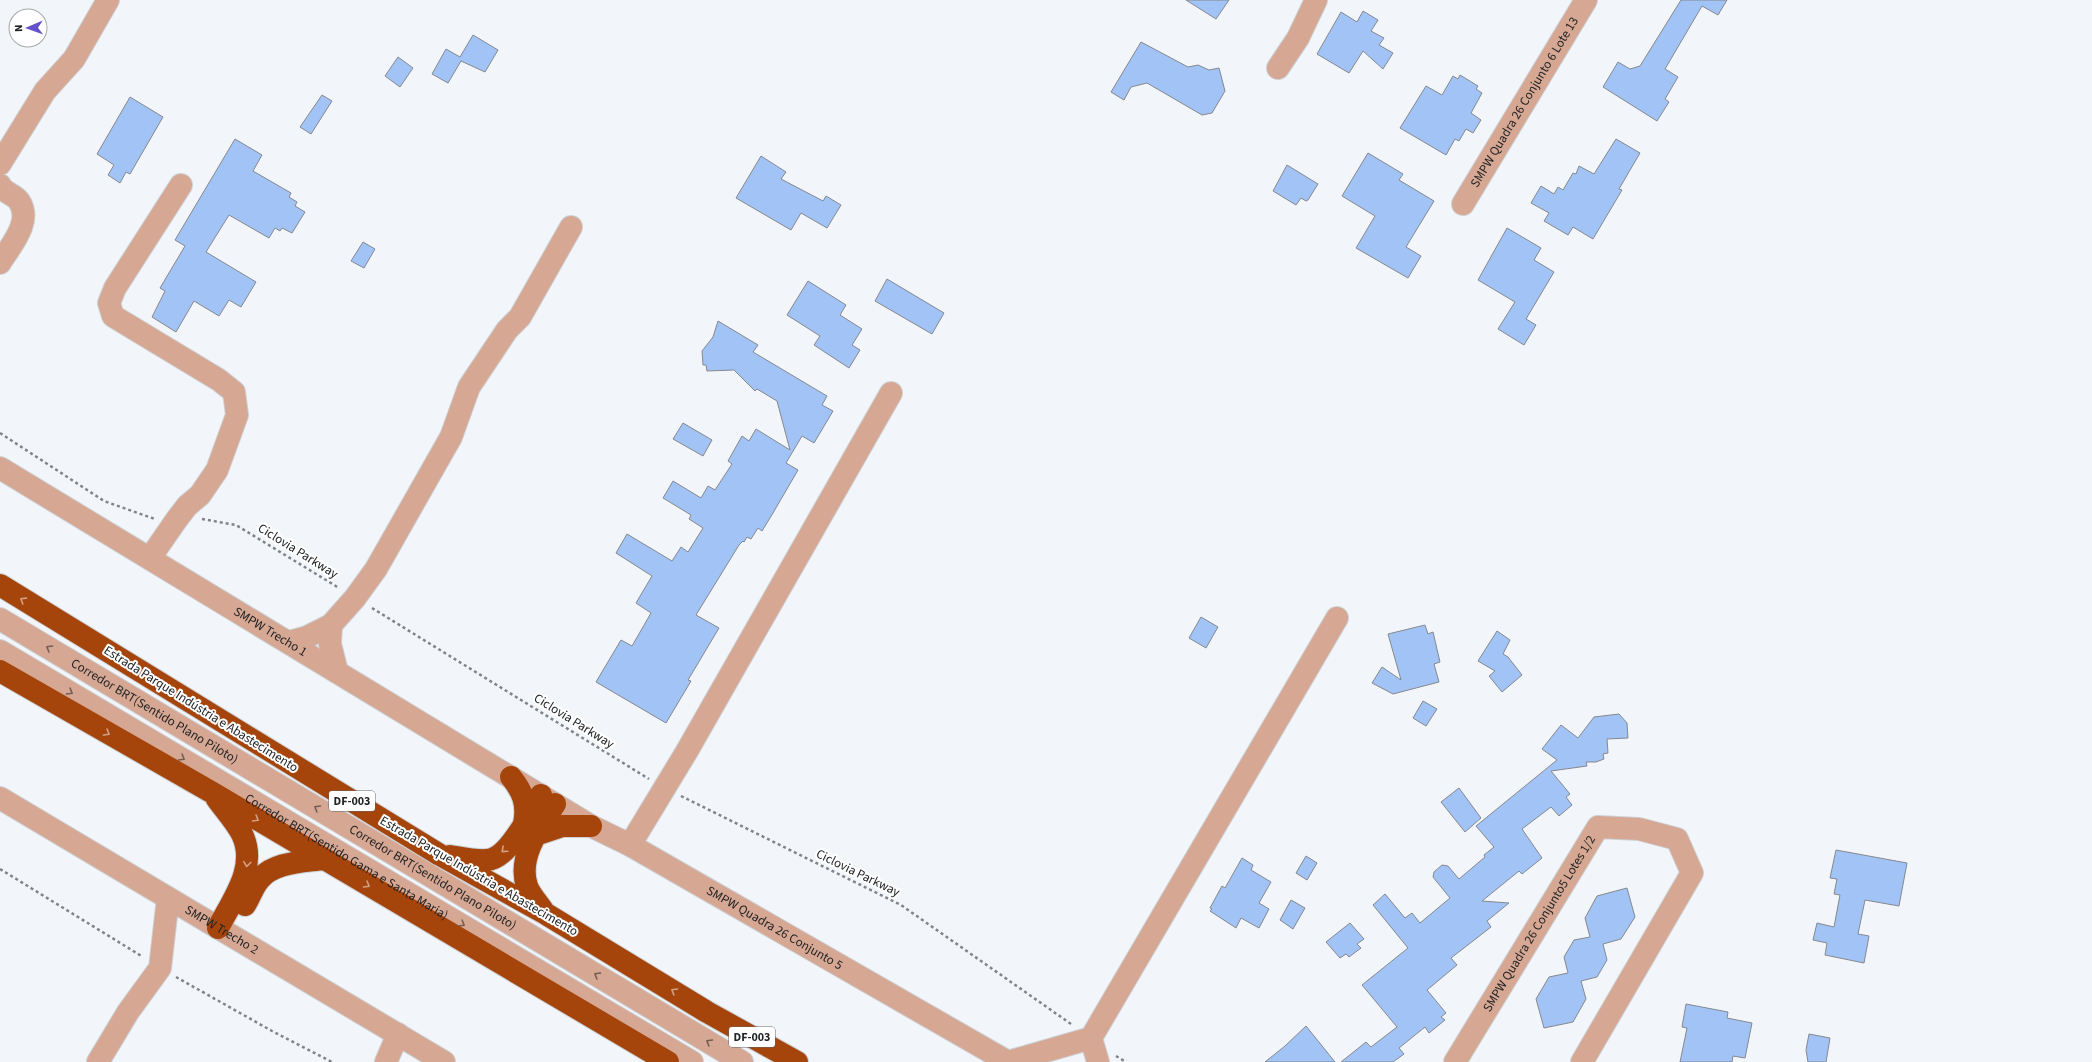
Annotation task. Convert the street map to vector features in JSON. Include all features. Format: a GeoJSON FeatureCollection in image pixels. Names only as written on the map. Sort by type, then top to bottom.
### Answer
{"type":"FeatureCollection","features":[{"type":"Feature","properties":{"kind":"highway","name":"Estrada Parque Indústria e Abastecimento"},"geometry":{"type":"LineString","coordinates":[[0,585],[440,855],[546,914],[708,1012],[797,1062]]}},
{"type":"Feature","properties":{"kind":"highway"},"geometry":{"type":"LineString","coordinates":[[0,671],[213,793],[668,1062]]}},
{"type":"Feature","properties":{"kind":"highway"},"geometry":{"type":"LineString","coordinates":[[511,777],[524,799],[530,829],[525,874],[528,887],[546,914]]}},
{"type":"Feature","properties":{"kind":"highway"},"geometry":{"type":"LineString","coordinates":[[213,793],[242,834],[248,855],[246,874],[224,931]]}},
{"type":"Feature","properties":{"kind":"highway"},"geometry":{"type":"LineString","coordinates":[[440,855],[487,860],[495,858],[530,829],[548,799]]}},
{"type":"Feature","properties":{"kind":"highway"},"geometry":{"type":"LineString","coordinates":[[530,829],[562,826],[591,826]]}},
{"type":"Feature","properties":{"kind":"highway"},"geometry":{"type":"LineString","coordinates":[[224,931],[259,880],[271,870],[288,864],[323,859]]}},
{"type":"Feature","properties":{"kind":"street"},"geometry":{"type":"LineString","coordinates":[[0,164],[44,90],[74,59],[108,0]]}},
{"type":"Feature","properties":{"kind":"street"},"geometry":{"type":"LineString","coordinates":[[1278,68],[1298,38],[1316,0]]}},
{"type":"Feature","properties":{"kind":"street","name":"SMPW Quadra 26 Conjunto 6 Lote 13"},"geometry":{"type":"LineString","coordinates":[[1463,204],[1586,0]]}},
{"type":"Feature","properties":{"kind":"street"},"geometry":{"type":"LineString","coordinates":[[0,185],[3,190],[18,200],[23,214],[22,227],[0,263]]}},
{"type":"Feature","properties":{"kind":"street"},"geometry":{"type":"LineString","coordinates":[[150,558],[187,506],[200,496],[217,470],[237,415],[234,392],[219,380],[113,316],[109,303],[115,288],[181,185]]}},
{"type":"Feature","properties":{"kind":"street"},"geometry":{"type":"LineString","coordinates":[[289,642],[307,637],[331,625],[355,598],[376,569],[451,437],[468,387],[508,330],[520,317],[571,227]]}},
{"type":"Feature","properties":{"kind":"street"},"geometry":{"type":"LineString","coordinates":[[630,845],[690,744],[891,393]]}},
{"type":"Feature","properties":{"kind":"street","name":"SMPW Trecho 1"},"geometry":{"type":"LineString","coordinates":[[0,468],[548,799]]}},
{"type":"Feature","properties":{"kind":"street","name":"Corredor BRT(Sentido Plano Piloto)"},"geometry":{"type":"LineString","coordinates":[[0,618],[742,1062]]}},
{"type":"Feature","properties":{"kind":"street"},"geometry":{"type":"LineString","coordinates":[[1008,1062],[1091,1038],[1338,618]]}},
{"type":"Feature","properties":{"kind":"street"},"geometry":{"type":"LineString","coordinates":[[331,625],[330,644],[337,672]]}},
{"type":"Feature","properties":{"kind":"street","name":"Corredor BRT(Sentido Gama e Santa Maria)"},"geometry":{"type":"LineString","coordinates":[[0,652],[692,1062]]}},
{"type":"Feature","properties":{"kind":"street","name":"SMPW Trecho 2"},"geometry":{"type":"LineString","coordinates":[[0,798],[444,1062]]}},
{"type":"Feature","properties":{"kind":"street","name":"SMPW Quadra 26 Conjunto 5"},"geometry":{"type":"LineString","coordinates":[[548,799],[591,826],[630,845],[1008,1062]]}},
{"type":"Feature","properties":{"kind":"street","name":"SMPW Quadra 26 Conjunto5 Lotes 1/2"},"geometry":{"type":"LineString","coordinates":[[1455,1062],[1598,827],[1639,829],[1677,839],[1692,872],[1582,1062]]}},
{"type":"Feature","properties":{"kind":"street"},"geometry":{"type":"LineString","coordinates":[[98,1062],[128,1012],[160,968],[168,898]]}},
{"type":"Feature","properties":{"kind":"street"},"geometry":{"type":"LineString","coordinates":[[386,1062],[398,1034]]}},
{"type":"Feature","properties":{"kind":"street"},"geometry":{"type":"LineString","coordinates":[[1091,1038],[1098,1062]]}},
{"type":"Feature","properties":{"kind":"path","name":"Ciclovia Parkway"},"geometry":{"type":"LineString","coordinates":[[0,433],[104,501],[156,519],[200,519],[236,525],[664,788],[901,905],[1126,1062]]}},
{"type":"Feature","properties":{"kind":"building"},"geometry":{"type":"Polygon","coordinates":[[[1186,0],[1229,0],[1216,19],[1186,0]]]}},
{"type":"Feature","properties":{"kind":"building"},"geometry":{"type":"Polygon","coordinates":[[[1681,0],[1727,0],[1718,15],[1702,6],[1665,69],[1678,77],[1665,99],[1669,102],[1657,121],[1603,87],[1618,62],[1630,69],[1640,66],[1681,0]]]}},
{"type":"Feature","properties":{"kind":"building"},"geometry":{"type":"Polygon","coordinates":[[[1363,11],[1378,20],[1371,31],[1384,38],[1379,45],[1393,53],[1383,69],[1363,51],[1349,73],[1317,54],[1341,12],[1357,22],[1363,11]]]}},
{"type":"Feature","properties":{"kind":"building"},"geometry":{"type":"Polygon","coordinates":[[[473,35],[498,50],[485,72],[461,61],[448,83],[432,74],[446,49],[460,57],[473,35]]]}},
{"type":"Feature","properties":{"kind":"building"},"geometry":{"type":"Polygon","coordinates":[[[1141,42],[1188,67],[1198,65],[1209,70],[1219,68],[1225,91],[1212,113],[1202,115],[1147,83],[1131,87],[1124,100],[1111,92],[1141,42]]]}},
{"type":"Feature","properties":{"kind":"building"},"geometry":{"type":"Polygon","coordinates":[[[398,57],[413,68],[400,87],[385,76],[398,57]]]}},
{"type":"Feature","properties":{"kind":"building"},"geometry":{"type":"Polygon","coordinates":[[[1460,75],[1478,86],[1476,89],[1482,93],[1471,113],[1481,120],[1473,133],[1466,129],[1459,141],[1455,139],[1446,155],[1400,128],[1426,86],[1442,95],[1453,76],[1458,79],[1460,75]]]}},
{"type":"Feature","properties":{"kind":"building"},"geometry":{"type":"Polygon","coordinates":[[[322,95],[332,101],[311,134],[300,127],[322,95]]]}},
{"type":"Feature","properties":{"kind":"building"},"geometry":{"type":"Polygon","coordinates":[[[130,97],[163,117],[130,174],[126,172],[120,183],[108,175],[114,165],[97,154],[130,97]]]}},
{"type":"Feature","properties":{"kind":"building"},"geometry":{"type":"Polygon","coordinates":[[[235,139],[262,155],[253,171],[291,193],[289,197],[297,202],[295,206],[305,212],[292,233],[282,228],[280,231],[275,228],[269,238],[229,215],[206,252],[256,282],[241,307],[229,300],[219,316],[194,301],[176,332],[152,317],[165,291],[160,288],[185,246],[175,240],[235,139]]]}},
{"type":"Feature","properties":{"kind":"building"},"geometry":{"type":"Polygon","coordinates":[[[1616,139],[1640,153],[1619,189],[1622,190],[1593,239],[1573,227],[1568,235],[1544,221],[1549,213],[1531,203],[1541,186],[1554,194],[1558,187],[1563,190],[1573,173],[1576,174],[1579,166],[1594,174],[1616,139]]]}},
{"type":"Feature","properties":{"kind":"building"},"geometry":{"type":"Polygon","coordinates":[[[1368,153],[1403,174],[1399,180],[1434,201],[1406,247],[1421,256],[1408,278],[1356,248],[1375,216],[1342,196],[1368,153]]]}},
{"type":"Feature","properties":{"kind":"building"},"geometry":{"type":"Polygon","coordinates":[[[761,156],[786,172],[781,179],[823,201],[826,196],[841,205],[827,228],[801,213],[791,230],[736,198],[761,156]]]}},
{"type":"Feature","properties":{"kind":"building"},"geometry":{"type":"Polygon","coordinates":[[[1287,165],[1318,184],[1308,200],[1306,201],[1301,198],[1296,205],[1273,191],[1287,165]]]}},
{"type":"Feature","properties":{"kind":"building"},"geometry":{"type":"Polygon","coordinates":[[[1507,228],[1541,248],[1534,260],[1554,272],[1526,319],[1536,325],[1524,345],[1498,329],[1515,302],[1478,280],[1507,228]]]}},
{"type":"Feature","properties":{"kind":"building"},"geometry":{"type":"Polygon","coordinates":[[[363,242],[375,249],[364,268],[351,261],[363,242]]]}},
{"type":"Feature","properties":{"kind":"building"},"geometry":{"type":"Polygon","coordinates":[[[887,279],[944,313],[932,334],[875,301],[887,279]]]}},
{"type":"Feature","properties":{"kind":"building"},"geometry":{"type":"Polygon","coordinates":[[[808,281],[846,305],[840,315],[862,329],[852,345],[860,350],[849,368],[814,345],[820,336],[787,315],[808,281]]]}},
{"type":"Feature","properties":{"kind":"building"},"geometry":{"type":"Polygon","coordinates":[[[718,321],[758,345],[753,352],[827,396],[822,405],[833,411],[814,443],[802,436],[786,463],[798,470],[773,513],[762,531],[758,528],[751,539],[747,537],[744,542],[743,541],[739,545],[696,615],[719,628],[688,680],[691,681],[666,723],[596,682],[621,640],[632,646],[651,613],[636,603],[652,576],[616,553],[627,534],[672,561],[681,547],[688,552],[703,528],[689,519],[691,515],[663,498],[673,481],[701,498],[708,486],[715,490],[732,464],[728,461],[742,436],[749,441],[756,429],[790,450],[777,401],[757,389],[755,391],[734,370],[707,371],[706,365],[703,365],[702,351],[713,337],[718,321]]]}},
{"type":"Feature","properties":{"kind":"building"},"geometry":{"type":"Polygon","coordinates":[[[683,423],[712,440],[703,456],[673,439],[683,423]]]}},
{"type":"Feature","properties":{"kind":"building"},"geometry":{"type":"Polygon","coordinates":[[[1201,617],[1218,627],[1206,648],[1189,638],[1201,617]]]}},
{"type":"Feature","properties":{"kind":"building"},"geometry":{"type":"Polygon","coordinates":[[[1425,625],[1428,634],[1433,632],[1440,662],[1434,664],[1439,682],[1393,694],[1372,683],[1382,667],[1401,680],[1388,634],[1425,625]]]}},
{"type":"Feature","properties":{"kind":"building"},"geometry":{"type":"Polygon","coordinates":[[[1497,631],[1510,640],[1503,654],[1508,657],[1522,675],[1502,692],[1489,676],[1495,671],[1478,661],[1497,631]]]}},
{"type":"Feature","properties":{"kind":"building"},"geometry":{"type":"Polygon","coordinates":[[[1423,701],[1437,709],[1426,726],[1413,718],[1423,701]]]}},
{"type":"Feature","properties":{"kind":"building"},"geometry":{"type":"Polygon","coordinates":[[[1619,714],[1627,723],[1628,738],[1607,739],[1608,753],[1603,754],[1604,759],[1596,762],[1586,762],[1587,766],[1551,771],[1570,794],[1566,797],[1572,805],[1559,816],[1551,807],[1522,829],[1542,858],[1522,874],[1519,871],[1482,901],[1509,903],[1487,921],[1491,927],[1451,958],[1457,965],[1427,990],[1446,1013],[1441,1017],[1445,1020],[1429,1033],[1425,1027],[1399,1048],[1404,1054],[1393,1062],[1341,1062],[1366,1042],[1371,1047],[1397,1027],[1362,985],[1408,948],[1373,905],[1385,894],[1405,918],[1412,913],[1420,923],[1450,898],[1433,877],[1434,872],[1442,865],[1448,866],[1459,879],[1485,857],[1484,855],[1494,847],[1476,826],[1557,760],[1542,749],[1561,725],[1578,738],[1594,717],[1619,714]]]}},
{"type":"Feature","properties":{"kind":"building"},"geometry":{"type":"Polygon","coordinates":[[[1459,788],[1481,818],[1465,832],[1441,802],[1459,788]]]}},
{"type":"Feature","properties":{"kind":"building"},"geometry":{"type":"Polygon","coordinates":[[[1836,850],[1907,863],[1899,906],[1865,900],[1858,934],[1869,936],[1864,963],[1825,955],[1827,943],[1813,940],[1817,923],[1834,927],[1840,895],[1834,894],[1837,879],[1830,878],[1836,850]]]}},
{"type":"Feature","properties":{"kind":"building"},"geometry":{"type":"Polygon","coordinates":[[[1306,856],[1317,863],[1307,880],[1296,873],[1306,856]]]}},
{"type":"Feature","properties":{"kind":"building"},"geometry":{"type":"Polygon","coordinates":[[[1242,858],[1253,865],[1251,870],[1271,882],[1259,903],[1269,909],[1259,928],[1241,918],[1236,928],[1210,911],[1212,909],[1210,908],[1222,886],[1225,888],[1242,858]]]}},
{"type":"Feature","properties":{"kind":"building"},"geometry":{"type":"Polygon","coordinates":[[[1627,888],[1635,917],[1621,939],[1603,944],[1607,960],[1597,977],[1581,981],[1586,999],[1573,1022],[1544,1028],[1536,999],[1549,977],[1568,973],[1564,957],[1574,940],[1590,937],[1585,918],[1597,896],[1627,888]]]}},
{"type":"Feature","properties":{"kind":"building"},"geometry":{"type":"Polygon","coordinates":[[[1291,900],[1305,908],[1293,929],[1280,920],[1291,900]]]}},
{"type":"Feature","properties":{"kind":"building"},"geometry":{"type":"Polygon","coordinates":[[[1350,923],[1364,939],[1357,944],[1361,948],[1349,957],[1346,954],[1340,958],[1326,942],[1350,923]]]}},
{"type":"Feature","properties":{"kind":"building"},"geometry":{"type":"Polygon","coordinates":[[[1686,1004],[1728,1012],[1727,1018],[1752,1023],[1745,1058],[1733,1056],[1732,1062],[1680,1062],[1687,1028],[1682,1027],[1686,1004]]]}},
{"type":"Feature","properties":{"kind":"building"},"geometry":{"type":"Polygon","coordinates":[[[1306,1026],[1335,1062],[1265,1062],[1285,1046],[1306,1026]]]}},
{"type":"Feature","properties":{"kind":"building"},"geometry":{"type":"Polygon","coordinates":[[[1809,1034],[1830,1038],[1826,1062],[1808,1062],[1806,1050],[1809,1034]]]}}]}
